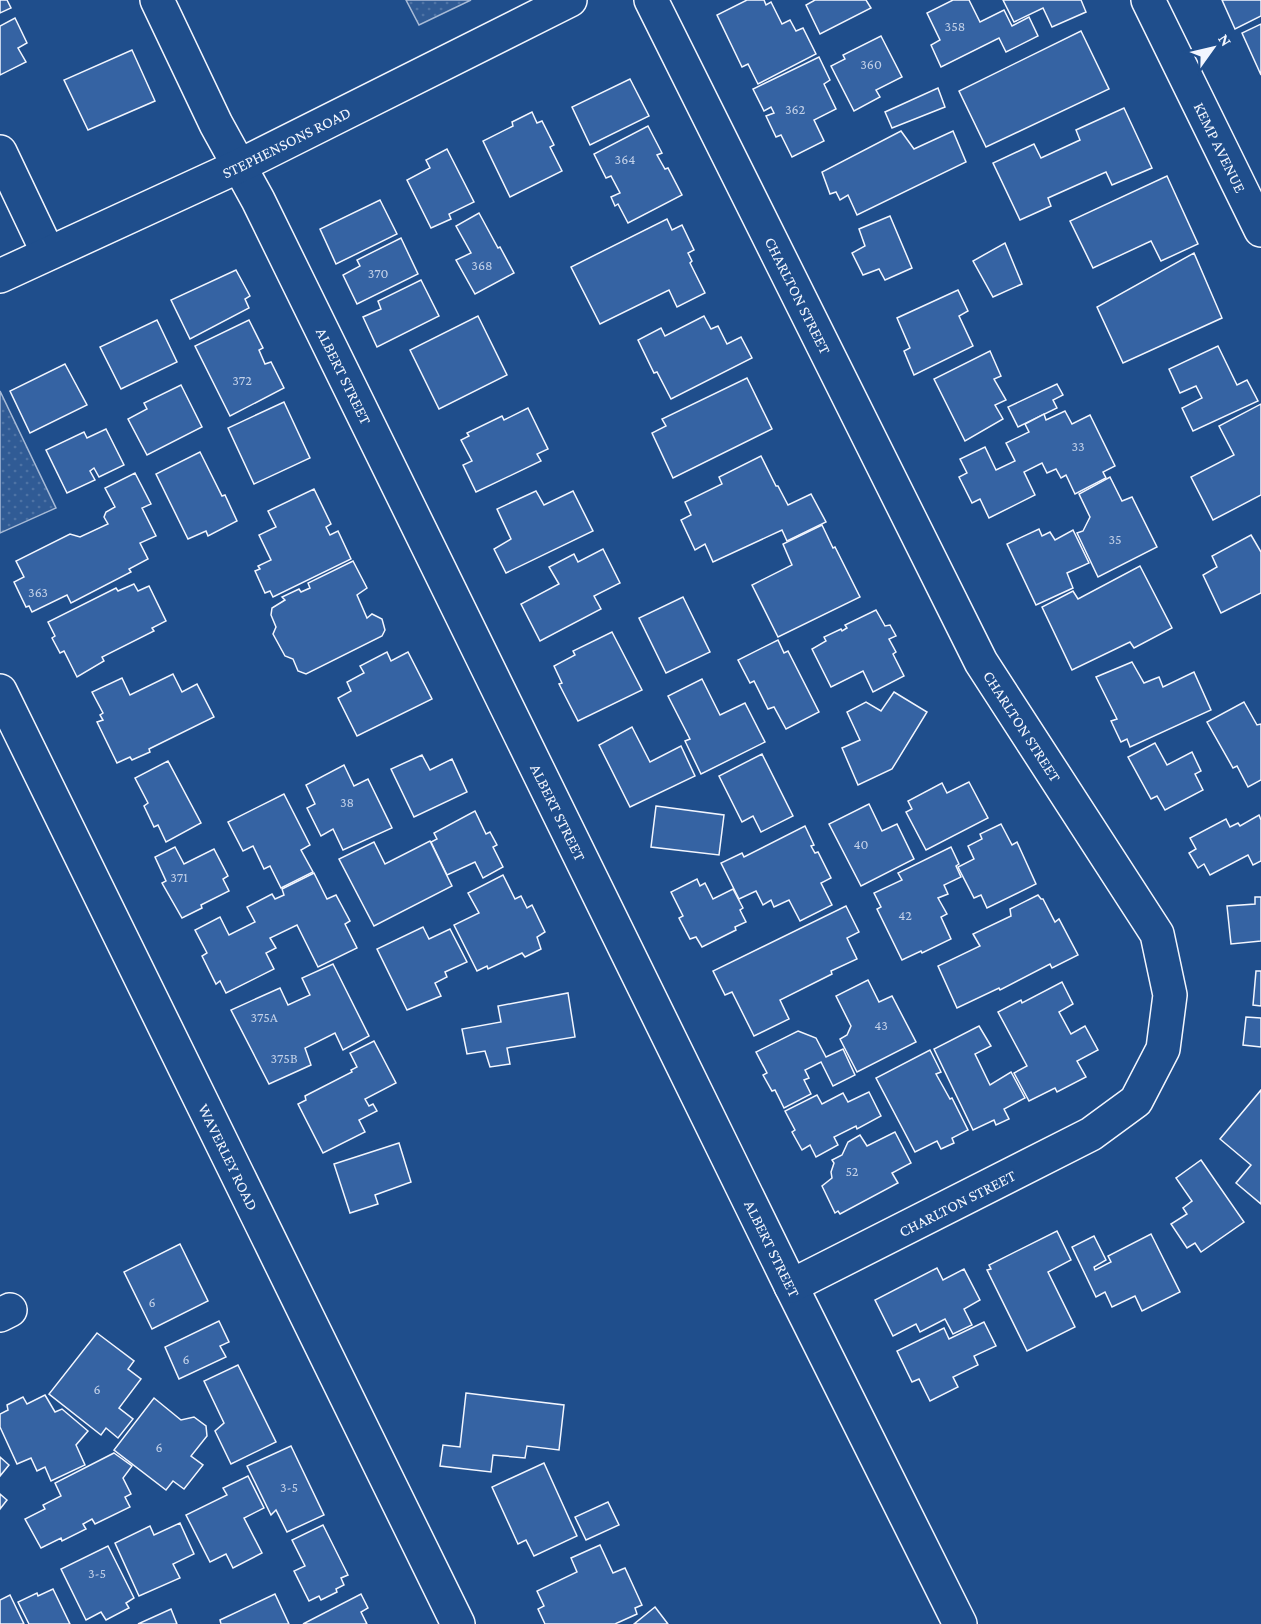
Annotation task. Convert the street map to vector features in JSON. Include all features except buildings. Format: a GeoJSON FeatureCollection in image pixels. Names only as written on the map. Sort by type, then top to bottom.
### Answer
{"type":"FeatureCollection","features":[{"type":"Feature","properties":{"kind":"street","name":"ALBERT STREET"},"geometry":{"type":"LineString","coordinates":[[157,0],[216,123],[258,200],[791,1286],[960,1624]]}},
{"type":"Feature","properties":{"kind":"street","name":"STEPHENSONS ROAD"},"geometry":{"type":"LineString","coordinates":[[0,276],[239,166],[570,0]]}},
{"type":"Feature","properties":{"kind":"street","name":"CHARLTON STREET"},"geometry":{"type":"LineString","coordinates":[[651,0],[981,662],[1157,934],[1170,995],[1163,1049],[1136,1101],[1091,1134],[791,1286]]}},
{"type":"Feature","properties":{"kind":"street","name":"KEMP AVENUE"},"geometry":{"type":"LineString","coordinates":[[1148,0],[1261,230]]}},
{"type":"Feature","properties":{"kind":"street"},"geometry":{"type":"LineString","coordinates":[[0,152],[48,253]]}},
{"type":"Feature","properties":{"kind":"street","name":"WAVERLEY ROAD"},"geometry":{"type":"LineString","coordinates":[[0,691],[458,1624]]}},
{"type":"Feature","properties":{"kind":"shaded area"},"geometry":{"type":"Polygon","coordinates":[[[406,0],[471,0],[419,25],[406,0]]]}},
{"type":"Feature","properties":{"kind":"shaded area"},"geometry":{"type":"Polygon","coordinates":[[[0,391],[56,508],[0,533],[0,391]]]}}]}
